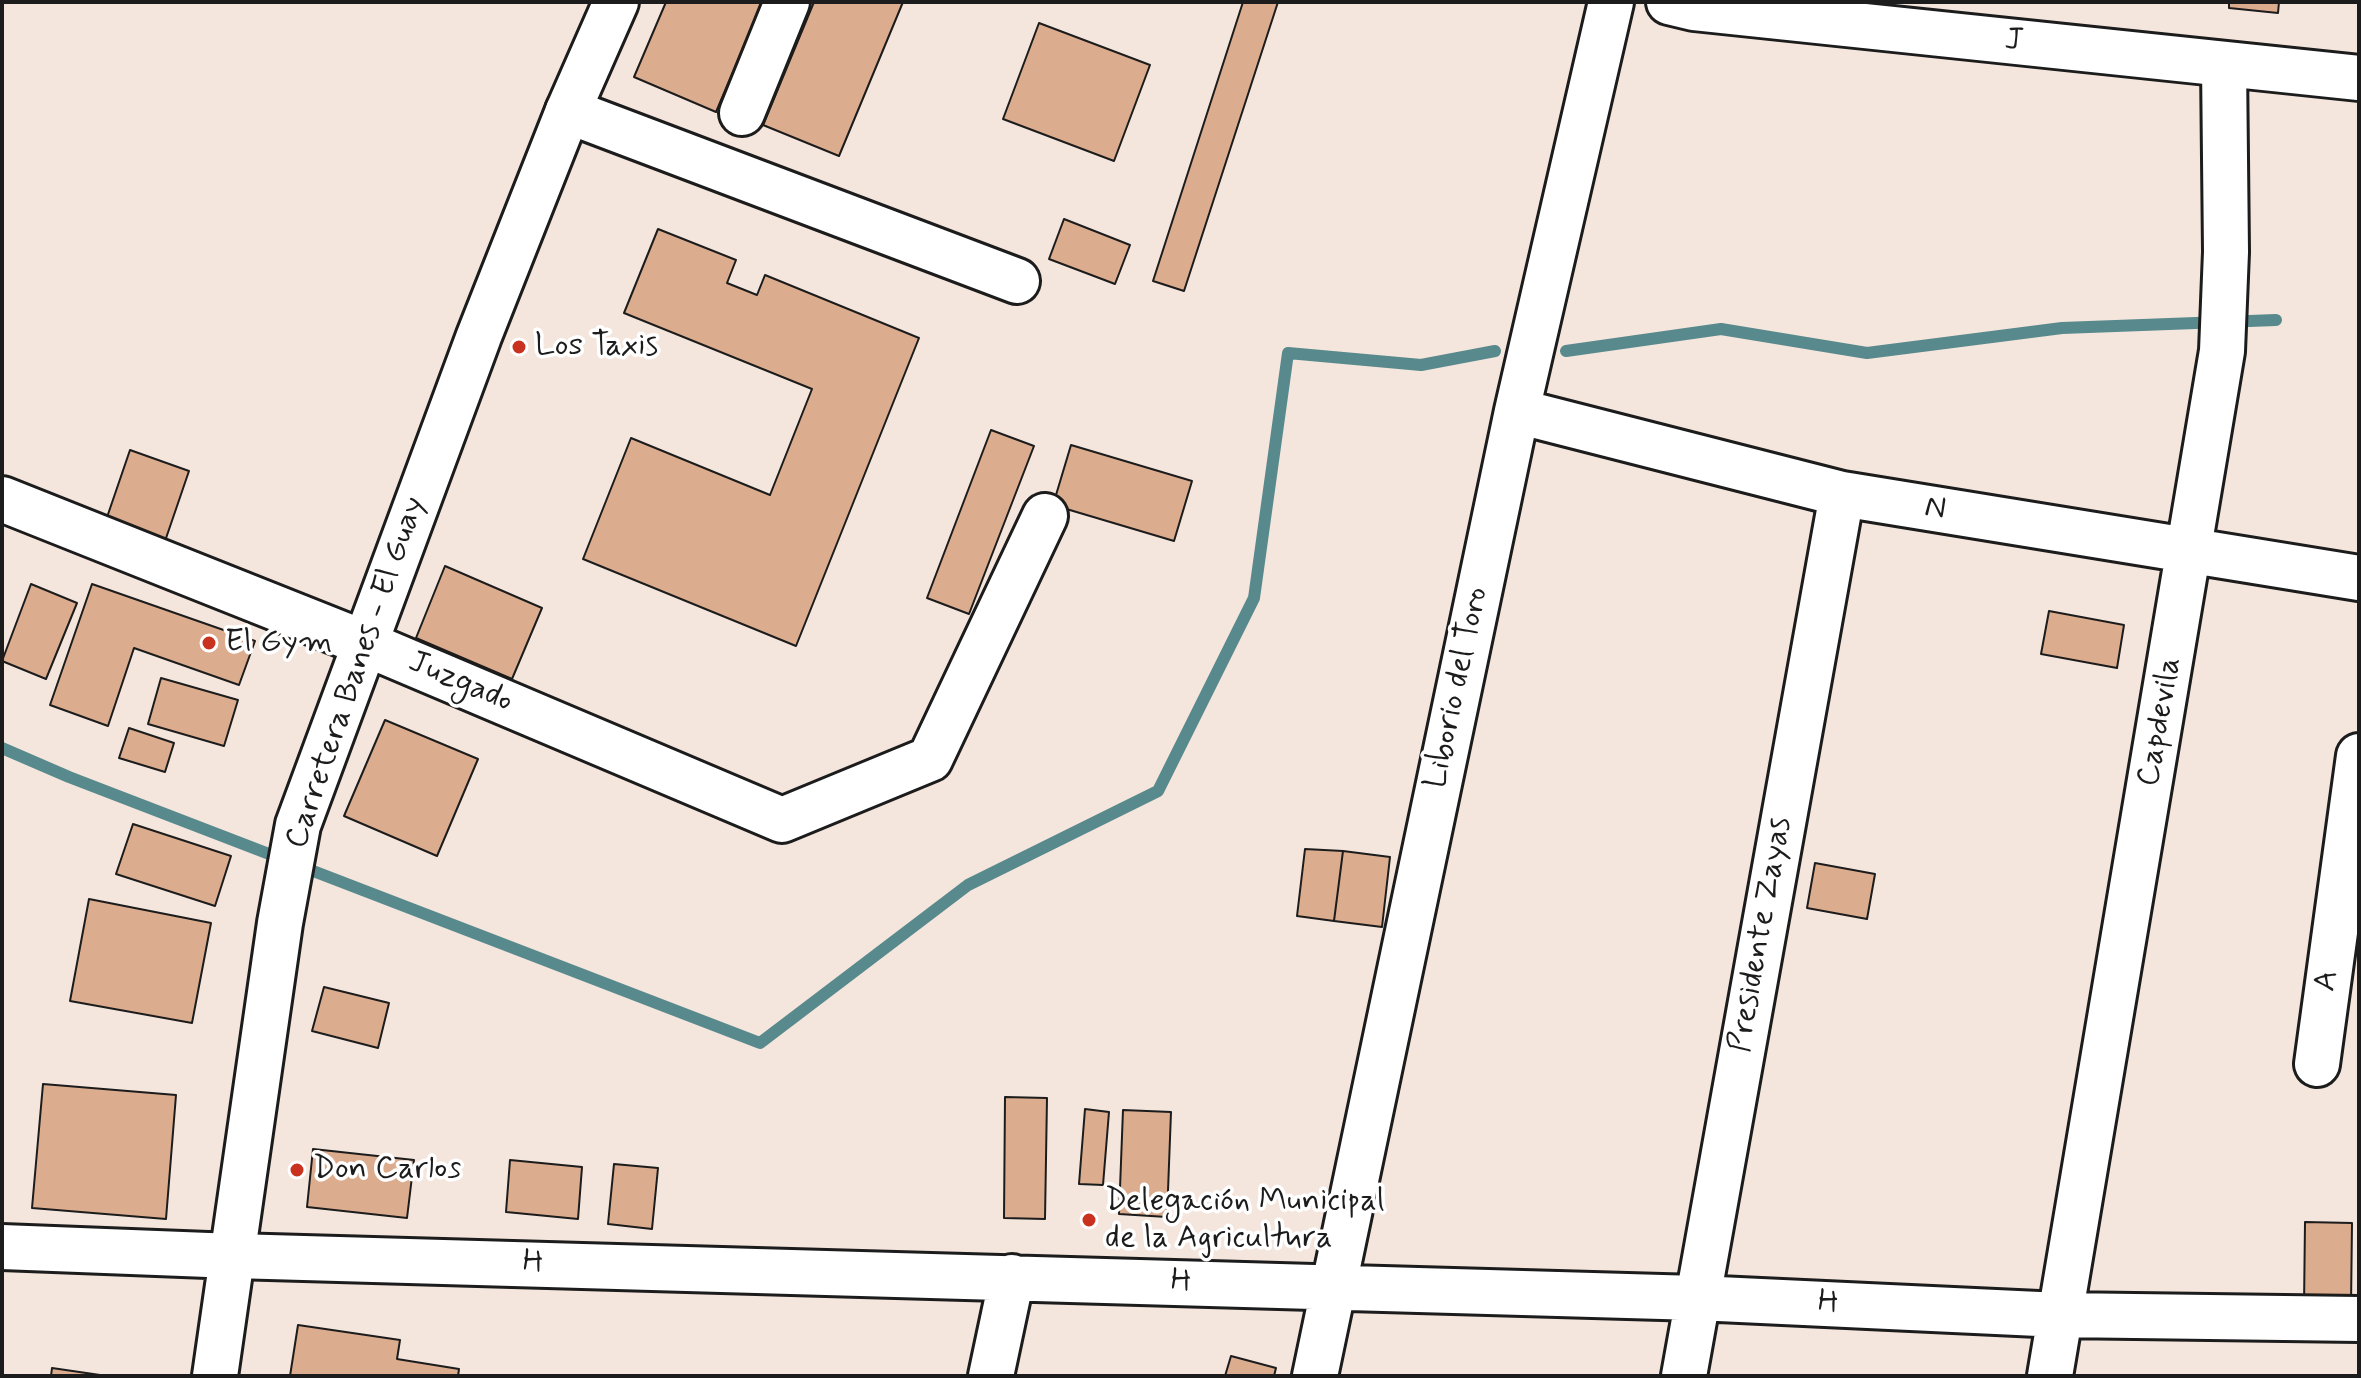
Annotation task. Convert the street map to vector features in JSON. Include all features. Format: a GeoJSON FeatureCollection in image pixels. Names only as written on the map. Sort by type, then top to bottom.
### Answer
{"type":"FeatureCollection","features":[{"type":"Feature","properties":{"kind":"street","name":"Carretera Banes - El Guay"},"geometry":{"type":"LineString","coordinates":[[215,1376],[280,923],[298,825],[364,643],[568,111],[616,2]]}},
{"type":"Feature","properties":{"kind":"street"},"geometry":{"type":"LineString","coordinates":[[742,113],[787,2]]}},
{"type":"Feature","properties":{"kind":"street","name":"Liborio del Toro"},"geometry":{"type":"LineString","coordinates":[[1315,1376],[1517,411],[1611,2]]}},
{"type":"Feature","properties":{"kind":"street","name":"J"},"geometry":{"type":"LineString","coordinates":[[1691,4],[2359,78]]}},
{"type":"Feature","properties":{"kind":"street","name":"Capdevila"},"geometry":{"type":"LineString","coordinates":[[2050,1376],[2222,351],[2226,252],[2224,64]]}},
{"type":"Feature","properties":{"kind":"street"},"geometry":{"type":"LineString","coordinates":[[568,111],[1017,281]]}},
{"type":"Feature","properties":{"kind":"street","name":"N"},"geometry":{"type":"LineString","coordinates":[[1517,411],[1842,494],[2359,578]]}},
{"type":"Feature","properties":{"kind":"street","name":"Presidente Zayas"},"geometry":{"type":"LineString","coordinates":[[1684,1376],[1842,494]]}},
{"type":"Feature","properties":{"kind":"street","name":"Juzgado"},"geometry":{"type":"LineString","coordinates":[[2,499],[364,643],[782,820],[930,759],[1045,516]]}},
{"type":"Feature","properties":{"kind":"street","name":"A"},"geometry":{"type":"LineString","coordinates":[[2317,1064],[2359,756]]}},
{"type":"Feature","properties":{"kind":"street","name":"H"},"geometry":{"type":"LineString","coordinates":[[2,1247],[1697,1298],[2060,1315],[2359,1319]]}},
{"type":"Feature","properties":{"kind":"street"},"geometry":{"type":"LineString","coordinates":[[991,1376],[1012,1277]]}},
{"type":"Feature","properties":{"kind":"building"},"geometry":{"type":"Polygon","coordinates":[[[666,2],[763,2],[716,112],[634,77],[666,2]]]}},
{"type":"Feature","properties":{"kind":"building"},"geometry":{"type":"Polygon","coordinates":[[[814,2],[903,2],[839,156],[763,125],[814,2]]]}},
{"type":"Feature","properties":{"kind":"building"},"geometry":{"type":"Polygon","coordinates":[[[1243,2],[1278,2],[1184,291],[1153,281],[1243,2]]]}},
{"type":"Feature","properties":{"kind":"building"},"geometry":{"type":"Polygon","coordinates":[[[2229,2],[2279,2],[2278,13],[2229,8],[2229,2]]]}},
{"type":"Feature","properties":{"kind":"building"},"geometry":{"type":"Polygon","coordinates":[[[1039,23],[1150,65],[1114,161],[1003,119],[1039,23]]]}},
{"type":"Feature","properties":{"kind":"building"},"geometry":{"type":"Polygon","coordinates":[[[1064,219],[1130,245],[1115,284],[1049,259],[1064,219]]]}},
{"type":"Feature","properties":{"kind":"building"},"geometry":{"type":"Polygon","coordinates":[[[658,229],[736,260],[727,283],[757,295],[765,275],[919,338],[796,646],[583,559],[631,438],[770,495],[812,389],[624,313],[658,229]]]}},
{"type":"Feature","properties":{"kind":"building"},"geometry":{"type":"Polygon","coordinates":[[[991,430],[1034,446],[969,614],[927,598],[991,430]]]}},
{"type":"Feature","properties":{"kind":"building"},"geometry":{"type":"Polygon","coordinates":[[[1071,445],[1192,481],[1174,541],[1053,505],[1071,445]]]}},
{"type":"Feature","properties":{"kind":"building"},"geometry":{"type":"Polygon","coordinates":[[[130,450],[189,471],[163,547],[104,526],[130,450]]]}},
{"type":"Feature","properties":{"kind":"building"},"geometry":{"type":"Polygon","coordinates":[[[445,566],[542,608],[512,679],[416,638],[445,566]]]}},
{"type":"Feature","properties":{"kind":"building"},"geometry":{"type":"Polygon","coordinates":[[[31,584],[77,603],[46,679],[2,661],[31,584]]]}},
{"type":"Feature","properties":{"kind":"building"},"geometry":{"type":"Polygon","coordinates":[[[92,584],[255,641],[239,685],[134,648],[108,726],[50,705],[92,584]]]}},
{"type":"Feature","properties":{"kind":"building"},"geometry":{"type":"Polygon","coordinates":[[[2049,611],[2124,625],[2117,668],[2041,654],[2049,611]]]}},
{"type":"Feature","properties":{"kind":"building"},"geometry":{"type":"Polygon","coordinates":[[[161,678],[238,700],[224,746],[148,724],[161,678]]]}},
{"type":"Feature","properties":{"kind":"building"},"geometry":{"type":"Polygon","coordinates":[[[385,720],[478,759],[437,856],[344,816],[385,720]]]}},
{"type":"Feature","properties":{"kind":"building"},"geometry":{"type":"Polygon","coordinates":[[[129,728],[174,743],[165,772],[119,758],[129,728]]]}},
{"type":"Feature","properties":{"kind":"building"},"geometry":{"type":"Polygon","coordinates":[[[133,824],[231,856],[215,906],[116,874],[133,824]]]}},
{"type":"Feature","properties":{"kind":"building"},"geometry":{"type":"Polygon","coordinates":[[[1305,849],[1343,851],[1334,921],[1297,916],[1305,849]]]}},
{"type":"Feature","properties":{"kind":"building"},"geometry":{"type":"Polygon","coordinates":[[[1343,851],[1390,857],[1382,927],[1334,921],[1343,851]]]}},
{"type":"Feature","properties":{"kind":"building"},"geometry":{"type":"Polygon","coordinates":[[[1815,863],[1875,874],[1867,919],[1807,908],[1815,863]]]}},
{"type":"Feature","properties":{"kind":"building"},"geometry":{"type":"Polygon","coordinates":[[[89,899],[211,923],[192,1023],[70,1001],[89,899]]]}},
{"type":"Feature","properties":{"kind":"building"},"geometry":{"type":"Polygon","coordinates":[[[324,987],[389,1003],[378,1048],[312,1031],[324,987]]]}},
{"type":"Feature","properties":{"kind":"building"},"geometry":{"type":"Polygon","coordinates":[[[43,1084],[176,1095],[166,1219],[32,1208],[43,1084]]]}},
{"type":"Feature","properties":{"kind":"building"},"geometry":{"type":"Polygon","coordinates":[[[1005,1097],[1047,1098],[1045,1219],[1004,1218],[1005,1097]]]}},
{"type":"Feature","properties":{"kind":"building"},"geometry":{"type":"Polygon","coordinates":[[[1085,1109],[1109,1112],[1103,1185],[1079,1184],[1085,1109]]]}},
{"type":"Feature","properties":{"kind":"building"},"geometry":{"type":"Polygon","coordinates":[[[1123,1110],[1171,1112],[1167,1217],[1119,1214],[1123,1110]]]}},
{"type":"Feature","properties":{"kind":"building"},"geometry":{"type":"Polygon","coordinates":[[[313,1149],[414,1160],[407,1218],[307,1207],[313,1149]]]}},
{"type":"Feature","properties":{"kind":"building"},"geometry":{"type":"Polygon","coordinates":[[[510,1160],[582,1167],[578,1219],[506,1212],[510,1160]]]}},
{"type":"Feature","properties":{"kind":"building"},"geometry":{"type":"Polygon","coordinates":[[[614,1164],[658,1168],[652,1229],[608,1224],[614,1164]]]}},
{"type":"Feature","properties":{"kind":"building"},"geometry":{"type":"Polygon","coordinates":[[[2305,1222],[2352,1223],[2351,1306],[2304,1306],[2305,1222]]]}},
{"type":"Feature","properties":{"kind":"building"},"geometry":{"type":"Polygon","coordinates":[[[298,1325],[400,1340],[397,1359],[459,1369],[458,1376],[290,1376],[298,1325]]]}},
{"type":"Feature","properties":{"kind":"building"},"geometry":{"type":"Polygon","coordinates":[[[1231,1356],[1276,1368],[1274,1376],[1225,1376],[1231,1356]]]}},
{"type":"Feature","properties":{"kind":"building"},"geometry":{"type":"Polygon","coordinates":[[[52,1368],[100,1375],[100,1376],[51,1376],[52,1368]]]}},
{"type":"Feature","properties":{"kind":"waterway"},"geometry":{"type":"LineString","coordinates":[[1566,351],[1721,329],[1867,353],[2062,328],[2276,320]]}},
{"type":"Feature","properties":{"kind":"waterway"},"geometry":{"type":"LineString","coordinates":[[2,748],[69,777],[760,1043],[968,885],[1158,791],[1254,598],[1288,353],[1421,365],[1495,351]]}},
{"type":"Feature","properties":{"kind":"place","name":"Los Taxis"},"geometry":{"type":"Point","coordinates":[519,347]}},
{"type":"Feature","properties":{"kind":"place","name":"El Gym"},"geometry":{"type":"Point","coordinates":[209,643]}},
{"type":"Feature","properties":{"kind":"place","name":"Don Carlos"},"geometry":{"type":"Point","coordinates":[297,1170]}},
{"type":"Feature","properties":{"kind":"place","name":"Delegación Municipal de la Agricultura"},"geometry":{"type":"Point","coordinates":[1089,1220]}}]}
